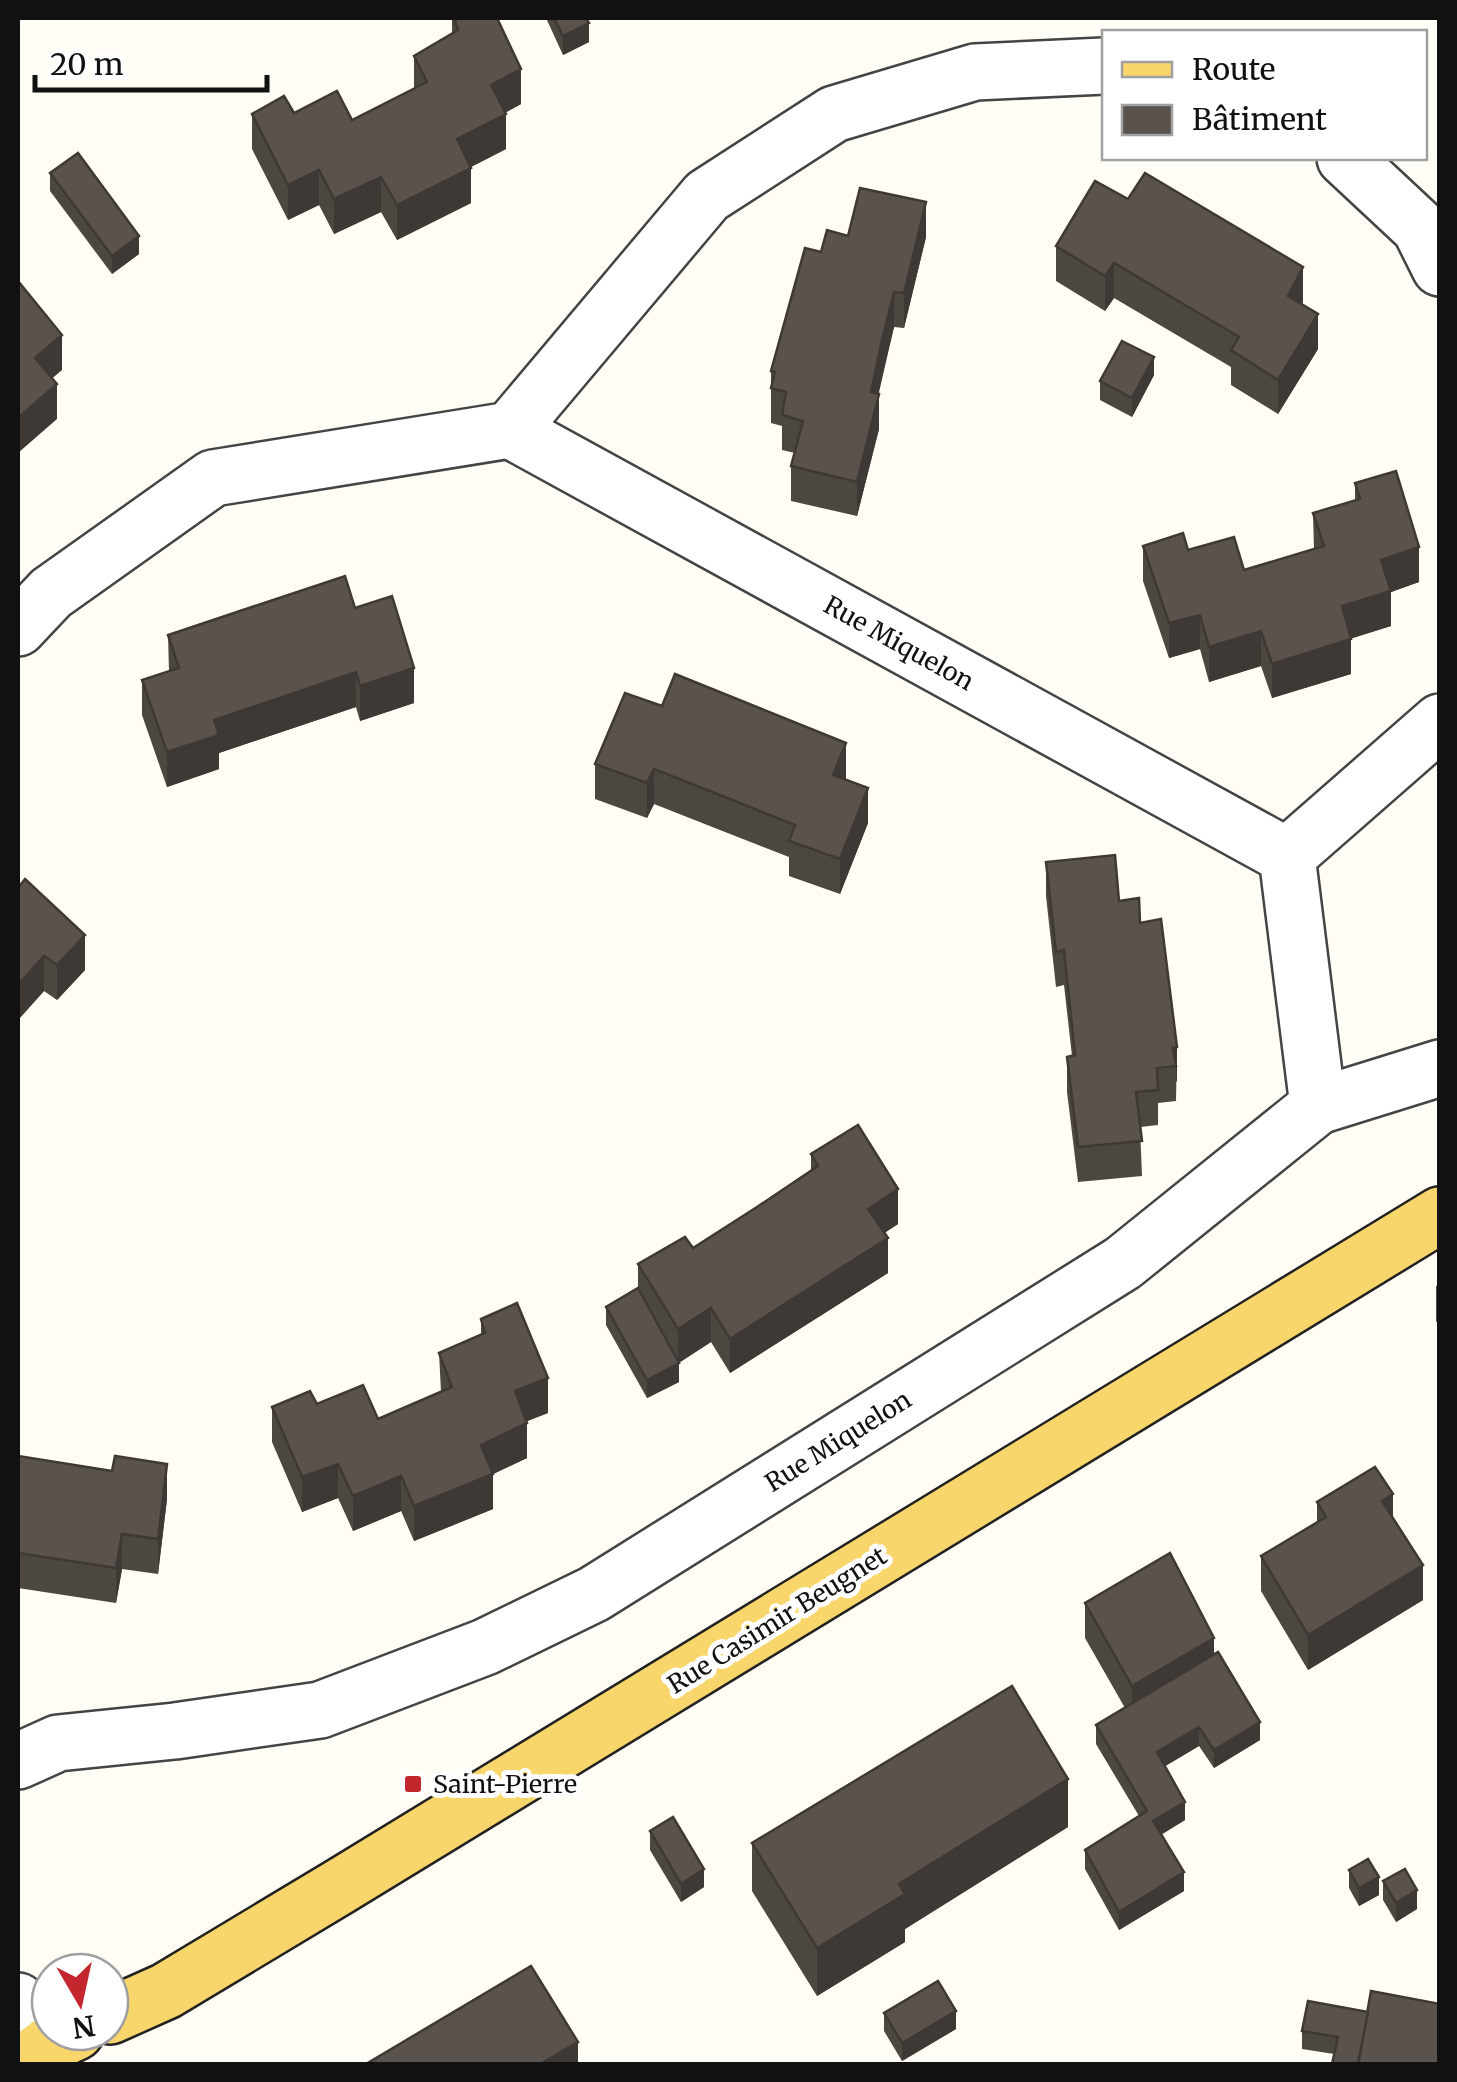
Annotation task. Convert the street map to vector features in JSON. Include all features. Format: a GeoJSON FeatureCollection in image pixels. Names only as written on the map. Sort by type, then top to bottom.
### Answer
{"type":"FeatureCollection","features":[{"type":"Feature","properties":{"kind":"main road","name":"Rue Casimir Beugnet"},"geometry":{"type":"LineString","coordinates":[[130,2007],[166,1990],[383,1861],[1440,1215]]}},
{"type":"Feature","properties":{"kind":"street"},"geometry":{"type":"LineString","coordinates":[[18,628],[51,593],[213,478],[510,430],[707,196],[834,114],[975,72],[1102,66]]}},
{"type":"Feature","properties":{"kind":"street"},"geometry":{"type":"LineString","coordinates":[[1347,160],[1420,228],[1440,268]]}},
{"type":"Feature","properties":{"kind":"street","name":"Rue Miquelon"},"geometry":{"type":"LineString","coordinates":[[510,430],[1287,856]]}},
{"type":"Feature","properties":{"kind":"street"},"geometry":{"type":"LineString","coordinates":[[1318,1106],[1287,856],[1440,722]]}},
{"type":"Feature","properties":{"kind":"street","name":"Rue Miquelon"},"geometry":{"type":"LineString","coordinates":[[18,1761],[58,1743],[320,1710],[485,1647],[594,1594],[1124,1263],[1318,1106],[1440,1068]]}},
{"type":"Feature","properties":{"kind":"building"},"geometry":{"type":"Polygon","coordinates":[[[454,18],[497,18],[521,69],[491,85],[506,114],[457,139],[471,168],[397,205],[381,177],[334,199],[319,170],[288,185],[252,114],[284,96],[294,113],[337,91],[352,120],[427,82],[414,56],[458,30],[454,18]]]}},
{"type":"Feature","properties":{"kind":"building"},"geometry":{"type":"Polygon","coordinates":[[[554,18],[586,18],[589,23],[563,36],[554,18]]]}},
{"type":"Feature","properties":{"kind":"building"},"geometry":{"type":"Polygon","coordinates":[[[78,153],[139,236],[112,256],[50,173],[78,153]]]}},
{"type":"Feature","properties":{"kind":"building"},"geometry":{"type":"Polygon","coordinates":[[[1145,173],[1303,267],[1288,296],[1318,314],[1278,380],[1231,350],[1239,337],[1114,263],[1105,276],[1056,246],[1095,181],[1128,199],[1145,173]]]}},
{"type":"Feature","properties":{"kind":"building"},"geometry":{"type":"Polygon","coordinates":[[[860,188],[926,202],[904,293],[894,292],[882,340],[871,392],[879,394],[857,482],[791,466],[803,421],[782,415],[786,392],[771,388],[775,372],[771,371],[805,248],[821,252],[827,230],[848,236],[860,188]]]}},
{"type":"Feature","properties":{"kind":"building"},"geometry":{"type":"Polygon","coordinates":[[[18,281],[62,335],[35,358],[57,384],[18,418],[18,281]]]}},
{"type":"Feature","properties":{"kind":"building"},"geometry":{"type":"Polygon","coordinates":[[[1122,341],[1154,357],[1132,398],[1100,381],[1122,341]]]}},
{"type":"Feature","properties":{"kind":"building"},"geometry":{"type":"Polygon","coordinates":[[[1396,471],[1419,547],[1381,560],[1391,591],[1342,606],[1351,639],[1272,664],[1261,631],[1209,647],[1200,615],[1169,623],[1143,546],[1183,533],[1188,550],[1234,537],[1244,570],[1324,546],[1313,513],[1360,499],[1355,483],[1396,471]]]}},
{"type":"Feature","properties":{"kind":"building"},"geometry":{"type":"Polygon","coordinates":[[[345,576],[355,608],[392,596],[414,668],[360,686],[356,672],[214,720],[219,735],[167,752],[142,680],[179,668],[168,635],[345,576]]]}},
{"type":"Feature","properties":{"kind":"building"},"geometry":{"type":"Polygon","coordinates":[[[675,674],[846,743],[833,775],[868,788],[840,859],[789,841],[795,825],[654,769],[647,783],[595,764],[625,693],[662,706],[675,674]]]}},
{"type":"Feature","properties":{"kind":"building"},"geometry":{"type":"Polygon","coordinates":[[[1115,855],[1119,901],[1139,898],[1140,923],[1161,919],[1176,1066],[1157,1068],[1158,1090],[1136,1092],[1142,1141],[1078,1147],[1067,1057],[1075,1055],[1064,950],[1056,952],[1046,862],[1115,855]]]}},
{"type":"Feature","properties":{"kind":"building"},"geometry":{"type":"Polygon","coordinates":[[[25,879],[85,935],[57,965],[44,956],[18,985],[18,888],[25,879]]]}},
{"type":"Feature","properties":{"kind":"building"},"geometry":{"type":"Polygon","coordinates":[[[858,1125],[898,1189],[868,1209],[888,1238],[730,1339],[711,1308],[678,1329],[638,1264],[685,1237],[693,1248],[818,1166],[811,1154],[858,1125]]]}},
{"type":"Feature","properties":{"kind":"building"},"geometry":{"type":"Polygon","coordinates":[[[638,1288],[679,1363],[647,1380],[606,1307],[638,1288]]]}},
{"type":"Feature","properties":{"kind":"building"},"geometry":{"type":"Polygon","coordinates":[[[517,1303],[548,1378],[515,1391],[527,1423],[481,1445],[493,1474],[414,1506],[401,1476],[353,1496],[338,1464],[302,1477],[272,1407],[310,1391],[317,1404],[363,1385],[378,1419],[452,1387],[439,1353],[485,1333],[481,1319],[517,1303]]]}},
{"type":"Feature","properties":{"kind":"building"},"geometry":{"type":"Polygon","coordinates":[[[18,1456],[112,1471],[115,1456],[167,1464],[158,1539],[122,1534],[116,1568],[18,1553],[18,1456]]]}},
{"type":"Feature","properties":{"kind":"building"},"geometry":{"type":"Polygon","coordinates":[[[1375,1467],[1393,1494],[1382,1501],[1423,1565],[1308,1635],[1261,1556],[1326,1517],[1317,1502],[1375,1467]]]}},
{"type":"Feature","properties":{"kind":"building"},"geometry":{"type":"Polygon","coordinates":[[[1170,1553],[1214,1638],[1132,1686],[1085,1603],[1170,1553]]]}},
{"type":"Feature","properties":{"kind":"building"},"geometry":{"type":"Polygon","coordinates":[[[1218,1652],[1260,1722],[1214,1750],[1199,1727],[1157,1752],[1185,1802],[1153,1821],[1184,1872],[1119,1912],[1085,1850],[1147,1811],[1096,1725],[1218,1652]]]}},
{"type":"Feature","properties":{"kind":"building"},"geometry":{"type":"Polygon","coordinates":[[[1012,1686],[1068,1779],[899,1884],[905,1894],[817,1948],[752,1843],[1012,1686]]]}},
{"type":"Feature","properties":{"kind":"building"},"geometry":{"type":"Polygon","coordinates":[[[673,1817],[704,1869],[681,1884],[650,1831],[673,1817]]]}},
{"type":"Feature","properties":{"kind":"building"},"geometry":{"type":"Polygon","coordinates":[[[1368,1859],[1379,1877],[1359,1888],[1349,1870],[1368,1859]]]}},
{"type":"Feature","properties":{"kind":"building"},"geometry":{"type":"Polygon","coordinates":[[[1405,1869],[1417,1890],[1396,1903],[1383,1881],[1405,1869]]]}},
{"type":"Feature","properties":{"kind":"building"},"geometry":{"type":"Polygon","coordinates":[[[531,1966],[578,2042],[540,2064],[366,2064],[531,1966]]]}},
{"type":"Feature","properties":{"kind":"building"},"geometry":{"type":"Polygon","coordinates":[[[938,1981],[956,2011],[902,2043],[884,2013],[938,1981]]]}},
{"type":"Feature","properties":{"kind":"building"},"geometry":{"type":"Polygon","coordinates":[[[1371,1991],[1440,2004],[1440,2064],[1358,2064],[1371,1991]]]}},
{"type":"Feature","properties":{"kind":"building"},"geometry":{"type":"Polygon","coordinates":[[[1308,2001],[1368,2012],[1358,2064],[1332,2064],[1338,2037],[1302,2031],[1308,2001]]]}},
{"type":"Feature","properties":{"kind":"place","name":"Saint-Pierre"},"geometry":{"type":"Point","coordinates":[413,1784]}}]}
